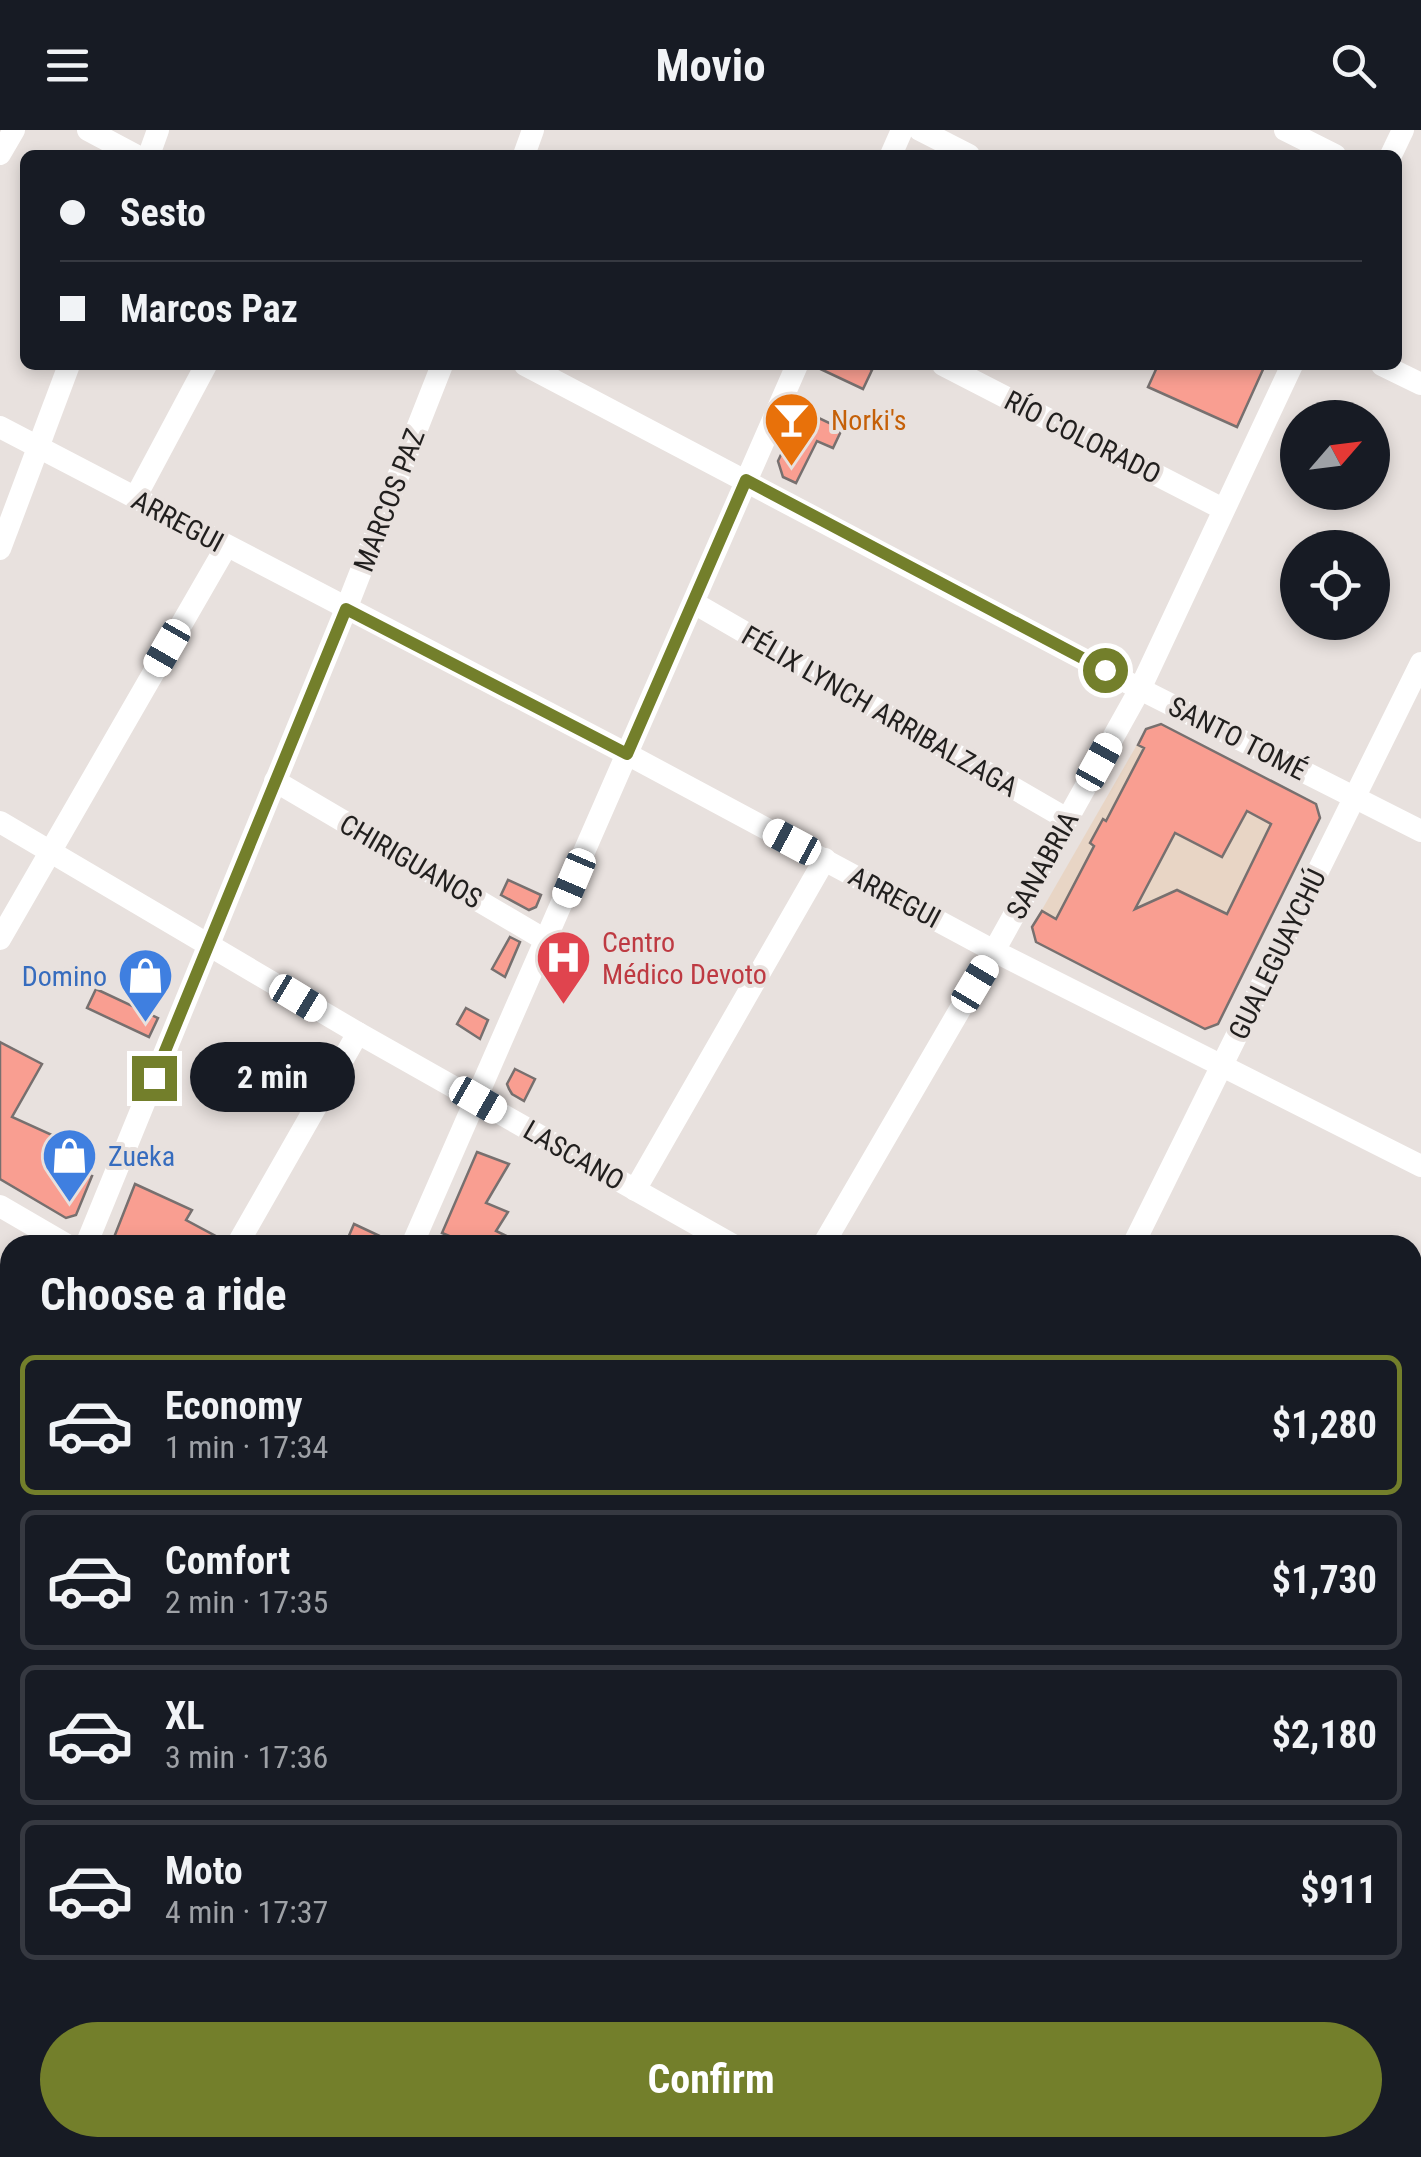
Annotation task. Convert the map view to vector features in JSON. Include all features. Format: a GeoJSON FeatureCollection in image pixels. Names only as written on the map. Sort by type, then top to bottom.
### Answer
{"type":"FeatureCollection","features":[{"type":"Feature","properties":{"kind":"street"},"geometry":{"type":"LineString","coordinates":[[0,154],[14,130]]}},
{"type":"Feature","properties":{"kind":"street"},"geometry":{"type":"LineString","coordinates":[[88,130],[126,150]]}},
{"type":"Feature","properties":{"kind":"street"},"geometry":{"type":"LineString","coordinates":[[920,130],[959,150]]}},
{"type":"Feature","properties":{"kind":"street"},"geometry":{"type":"LineString","coordinates":[[1285,130],[1324,150]]}},
{"type":"Feature","properties":{"kind":"street"},"geometry":{"type":"LineString","coordinates":[[0,549],[67,370]]}},
{"type":"Feature","properties":{"kind":"street"},"geometry":{"type":"LineString","coordinates":[[135,498],[203,370]]}},
{"type":"Feature","properties":{"kind":"street","name":"MARCOS PAZ"},"geometry":{"type":"LineString","coordinates":[[90,1235],[440,370]]}},
{"type":"Feature","properties":{"kind":"street","name":"SANTO TOMÉ"},"geometry":{"type":"LineString","coordinates":[[535,370],[1421,831]]}},
{"type":"Feature","properties":{"kind":"street"},"geometry":{"type":"LineString","coordinates":[[417,1235],[795,370]]}},
{"type":"Feature","properties":{"kind":"street","name":"RÍO COLORADO"},"geometry":{"type":"LineString","coordinates":[[954,370],[1223,510]]}},
{"type":"Feature","properties":{"kind":"street","name":"SANABRIA"},"geometry":{"type":"LineString","coordinates":[[828,1235],[994,951],[1140,688],[1290,370]]}},
{"type":"Feature","properties":{"kind":"street"},"geometry":{"type":"LineString","coordinates":[[1392,370],[1421,384]]}},
{"type":"Feature","properties":{"kind":"street","name":"ARREGUI"},"geometry":{"type":"LineString","coordinates":[[0,427],[627,754],[994,951],[1421,1166]]}},
{"type":"Feature","properties":{"kind":"street"},"geometry":{"type":"LineString","coordinates":[[0,938],[226,547]]}},
{"type":"Feature","properties":{"kind":"street","name":"FÉLIX LYNCH ARRIBALZAGA"},"geometry":{"type":"LineString","coordinates":[[694,603],[1067,819]]}},
{"type":"Feature","properties":{"kind":"street","name":"GUALEGUAYCHÚ"},"geometry":{"type":"LineString","coordinates":[[1138,1235],[1421,662]]}},
{"type":"Feature","properties":{"kind":"street","name":"CHIRIGUANOS"},"geometry":{"type":"LineString","coordinates":[[275,781],[547,941]]}},
{"type":"Feature","properties":{"kind":"street","name":"LASCANO"},"geometry":{"type":"LineString","coordinates":[[0,822],[358,1034],[716,1235]]}},
{"type":"Feature","properties":{"kind":"street"},"geometry":{"type":"LineString","coordinates":[[636,1190],[825,860]]}},
{"type":"Feature","properties":{"kind":"street"},"geometry":{"type":"LineString","coordinates":[[243,1235],[358,1034]]}},
{"type":"Feature","properties":{"kind":"street"},"geometry":{"type":"LineString","coordinates":[[0,1206],[50,1235]]}},
{"type":"Feature","properties":{"kind":"shaded area"},"geometry":{"type":"Polygon","coordinates":[[[1146,729],[1316,804],[1320,818],[1218,1024],[1205,1029],[1032,927],[1146,729]]]}},
{"type":"Feature","properties":{"kind":"building"},"geometry":{"type":"Polygon","coordinates":[[[823,370],[872,370],[863,389],[823,370]]]}},
{"type":"Feature","properties":{"kind":"building"},"geometry":{"type":"Polygon","coordinates":[[[1156,370],[1263,370],[1237,427],[1148,387],[1156,370]]]}},
{"type":"Feature","properties":{"kind":"building"},"geometry":{"type":"Polygon","coordinates":[[[802,410],[842,429],[833,448],[817,441],[796,483],[783,477],[778,461],[802,410]]]}},
{"type":"Feature","properties":{"kind":"building"},"geometry":{"type":"Polygon","coordinates":[[[1161,724],[1316,804],[1320,818],[1218,1024],[1205,1029],[1036,942],[1032,927],[1042,911],[1056,919],[1094,846],[1090,843],[1103,819],[1106,821],[1144,748],[1138,745],[1146,729],[1161,724]],[[1247,811],[1222,857],[1175,833],[1135,909],[1177,890],[1227,914],[1271,824],[1247,811]]]}},
{"type":"Feature","properties":{"kind":"building"},"geometry":{"type":"Polygon","coordinates":[[[508,880],[541,895],[536,907],[529,910],[501,895],[508,880]]]}},
{"type":"Feature","properties":{"kind":"building"},"geometry":{"type":"Polygon","coordinates":[[[510,937],[520,942],[505,977],[492,969],[510,937]]]}},
{"type":"Feature","properties":{"kind":"building"},"geometry":{"type":"Polygon","coordinates":[[[96,989],[158,1018],[149,1037],[87,1008],[96,989]]]}},
{"type":"Feature","properties":{"kind":"building"},"geometry":{"type":"Polygon","coordinates":[[[466,1008],[488,1020],[480,1039],[457,1024],[466,1008]]]}},
{"type":"Feature","properties":{"kind":"building"},"geometry":{"type":"Polygon","coordinates":[[[0,1042],[42,1064],[12,1117],[70,1148],[61,1165],[92,1176],[76,1215],[66,1218],[0,1179],[0,1042]]]}},
{"type":"Feature","properties":{"kind":"building"},"geometry":{"type":"Polygon","coordinates":[[[515,1069],[535,1079],[524,1101],[512,1094],[507,1084],[515,1069]]]}},
{"type":"Feature","properties":{"kind":"building"},"geometry":{"type":"Polygon","coordinates":[[[477,1152],[509,1164],[486,1203],[508,1212],[496,1231],[504,1235],[442,1233],[477,1152]]]}},
{"type":"Feature","properties":{"kind":"building"},"geometry":{"type":"Polygon","coordinates":[[[135,1184],[192,1210],[186,1220],[214,1235],[115,1235],[135,1184]]]}},
{"type":"Feature","properties":{"kind":"building"},"geometry":{"type":"Polygon","coordinates":[[[354,1224],[378,1235],[349,1235],[354,1224]]]}},
{"type":"Feature","properties":{"kind":"place","name":"Norki's"},"geometry":{"type":"Point","coordinates":[792,469]}},
{"type":"Feature","properties":{"kind":"place","name":"Centro Médico Devoto"},"geometry":{"type":"Point","coordinates":[563,1007]}},
{"type":"Feature","properties":{"kind":"place","name":"Domino"},"geometry":{"type":"Point","coordinates":[146,1025]}},
{"type":"Feature","properties":{"kind":"place","name":"Zueka"},"geometry":{"type":"Point","coordinates":[69,1205]}},
{"type":"Feature","properties":{"kind":"route"},"geometry":{"type":"LineString","coordinates":[[154,1078],[346,609],[627,754],[746,480],[1105,670]]}}]}
